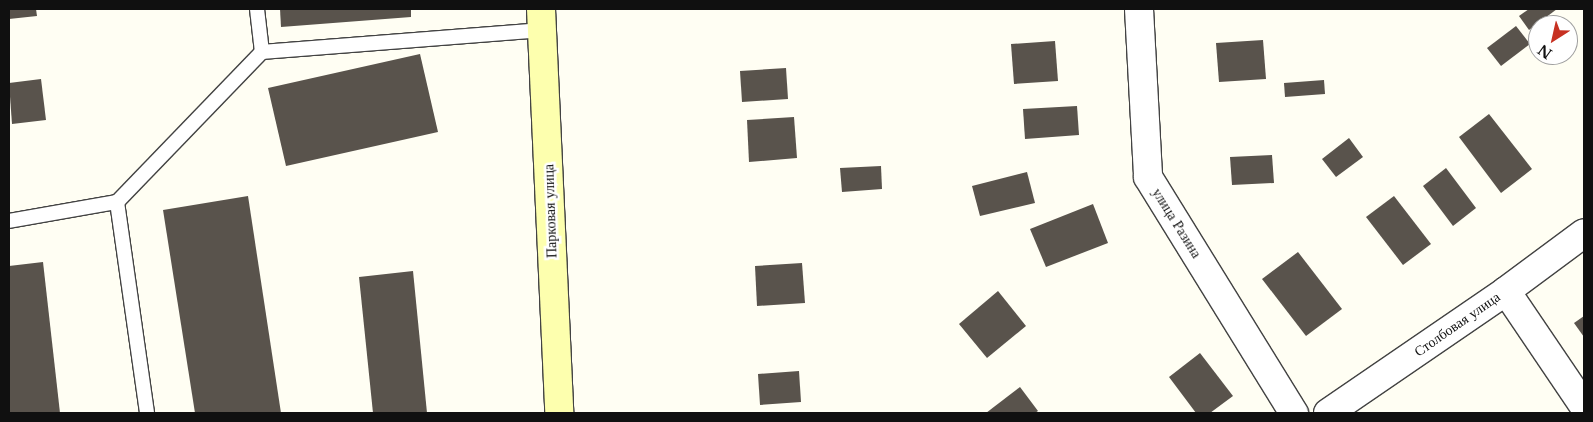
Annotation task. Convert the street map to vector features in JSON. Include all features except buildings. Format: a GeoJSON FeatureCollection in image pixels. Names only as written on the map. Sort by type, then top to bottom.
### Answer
{"type":"FeatureCollection","features":[{"type":"Feature","properties":{"kind":"main road","name":"Парковая улица"},"geometry":{"type":"LineString","coordinates":[[542,19],[559,413]]}},
{"type":"Feature","properties":{"kind":"street","name":"улица Разина"},"geometry":{"type":"LineString","coordinates":[[1139,9],[1148,177],[1294,413]]}},
{"type":"Feature","properties":{"kind":"street","name":"Столбовая улица"},"geometry":{"type":"LineString","coordinates":[[1328,413],[1506,291],[1584,233]]}},
{"type":"Feature","properties":{"kind":"street"},"geometry":{"type":"LineString","coordinates":[[1506,291],[1584,406]]}},
{"type":"Feature","properties":{"kind":"lane"},"geometry":{"type":"LineString","coordinates":[[257,9],[262,52]]}},
{"type":"Feature","properties":{"kind":"lane"},"geometry":{"type":"LineString","coordinates":[[9,221],[117,202],[262,52],[542,19]]}},
{"type":"Feature","properties":{"kind":"lane"},"geometry":{"type":"LineString","coordinates":[[117,202],[147,413]]}}]}
